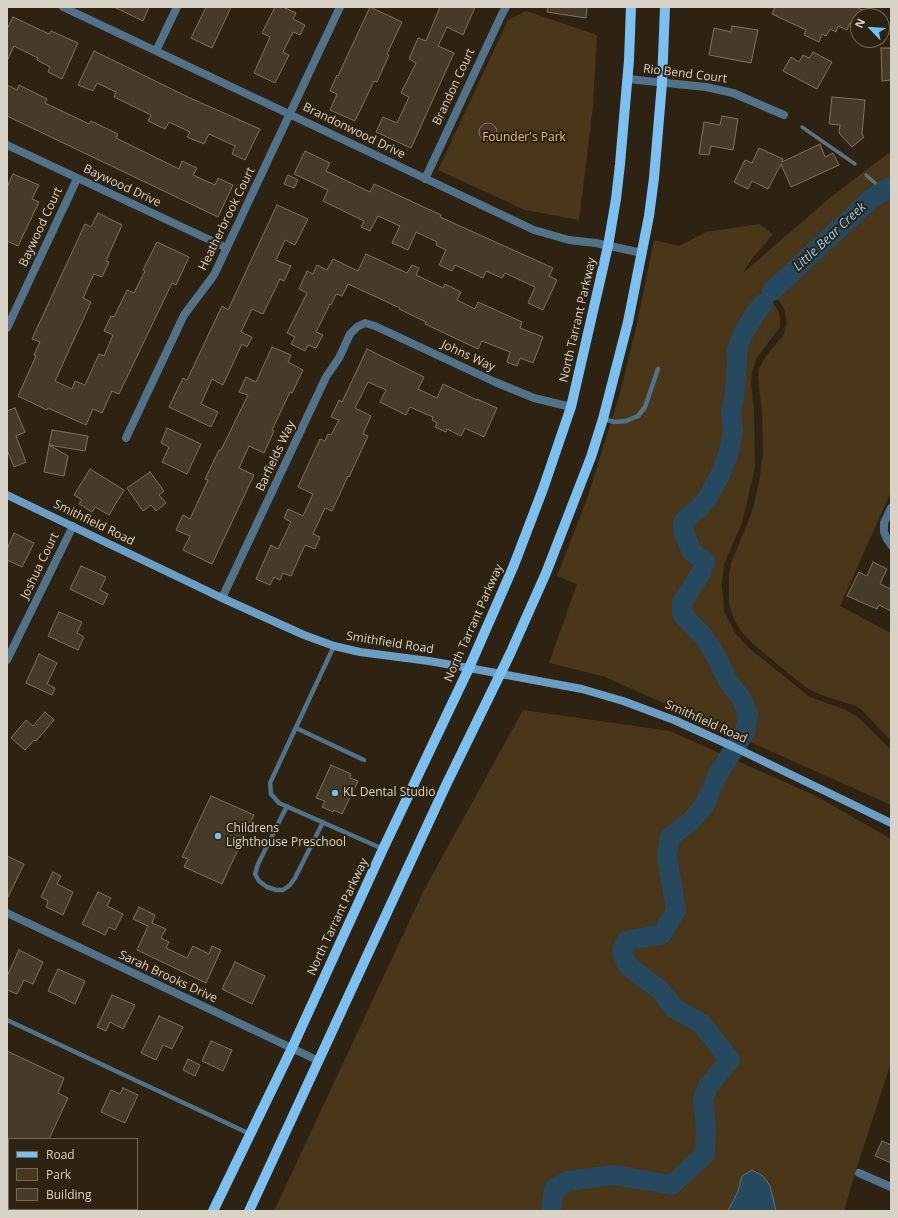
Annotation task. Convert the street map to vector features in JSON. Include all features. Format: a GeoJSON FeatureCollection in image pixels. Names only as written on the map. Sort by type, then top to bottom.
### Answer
{"type":"FeatureCollection","features":[{"type":"Feature","properties":{"kind":"main road","name":"North Tarrant Parkway"},"geometry":{"type":"LineString","coordinates":[[213,1211],[292,1048],[383,849],[469,668],[516,558],[543,489],[571,407],[608,246],[616,199],[627,79],[631,7]]}},
{"type":"Feature","properties":{"kind":"main road"},"geometry":{"type":"LineString","coordinates":[[249,1211],[446,785],[501,674],[546,573],[603,420],[628,322],[649,216],[654,178],[662,83],[665,7]]}},
{"type":"Feature","properties":{"kind":"main road","name":"Smithfield Road"},"geometry":{"type":"LineString","coordinates":[[7,495],[304,636],[334,646],[360,652],[429,660],[582,689],[623,701],[674,720],[734,747],[891,823]]}},
{"type":"Feature","properties":{"kind":"street","name":"Brandonwood Drive"},"geometry":{"type":"LineString","coordinates":[[63,7],[534,230],[569,240],[608,246],[642,254]]}},
{"type":"Feature","properties":{"kind":"street"},"geometry":{"type":"LineString","coordinates":[[156,52],[177,7]]}},
{"type":"Feature","properties":{"kind":"street","name":"Heatherbrook Court"},"geometry":{"type":"LineString","coordinates":[[126,438],[184,316],[214,275],[340,7]]}},
{"type":"Feature","properties":{"kind":"street","name":"Brandon Court"},"geometry":{"type":"LineString","coordinates":[[425,179],[506,7]]}},
{"type":"Feature","properties":{"kind":"street","name":"Rio Bend Court"},"geometry":{"type":"LineString","coordinates":[[627,79],[706,87],[733,93],[784,115]]}},
{"type":"Feature","properties":{"kind":"street","name":"Baywood Drive"},"geometry":{"type":"LineString","coordinates":[[7,145],[227,248]]}},
{"type":"Feature","properties":{"kind":"street","name":"Baywood Court"},"geometry":{"type":"LineString","coordinates":[[7,328],[77,178]]}},
{"type":"Feature","properties":{"kind":"street","name":"Johns Way"},"geometry":{"type":"LineString","coordinates":[[357,327],[365,323],[375,326],[495,382],[534,398],[571,407]]}},
{"type":"Feature","properties":{"kind":"street","name":"Barfields Way"},"geometry":{"type":"LineString","coordinates":[[222,598],[326,377],[339,358],[350,334],[357,327]]}},
{"type":"Feature","properties":{"kind":"street"},"geometry":{"type":"LineString","coordinates":[[889,542],[884,532],[884,523],[891,508]]}},
{"type":"Feature","properties":{"kind":"street","name":"Joshua Court"},"geometry":{"type":"LineString","coordinates":[[7,660],[73,526]]}},
{"type":"Feature","properties":{"kind":"street","name":"Sarah Brooks Drive"},"geometry":{"type":"LineString","coordinates":[[7,913],[319,1061]]}},
{"type":"Feature","properties":{"kind":"street"},"geometry":{"type":"LineString","coordinates":[[859,1173],[891,1187]]}},
{"type":"Feature","properties":{"kind":"lane"},"geometry":{"type":"LineString","coordinates":[[603,420],[615,422],[638,416],[645,407],[658,369]]}},
{"type":"Feature","properties":{"kind":"lane"},"geometry":{"type":"LineString","coordinates":[[334,646],[270,783],[271,794],[279,803],[383,849]]}},
{"type":"Feature","properties":{"kind":"lane"},"geometry":{"type":"LineString","coordinates":[[296,728],[364,760]]}},
{"type":"Feature","properties":{"kind":"lane"},"geometry":{"type":"LineString","coordinates":[[287,806],[258,864],[255,874],[259,881],[267,887],[276,890],[283,890],[290,885],[323,822]]}},
{"type":"Feature","properties":{"kind":"lane"},"geometry":{"type":"LineString","coordinates":[[7,1020],[250,1134]]}},
{"type":"Feature","properties":{"kind":"green space","name":"Founder's Park"},"geometry":{"type":"Polygon","coordinates":[[[526,11],[597,35],[593,107],[579,220],[525,210],[438,170],[508,20],[526,11]]]}},
{"type":"Feature","properties":{"kind":"green space"},"geometry":{"type":"Polygon","coordinates":[[[891,151],[891,492],[840,606],[891,633],[891,741],[862,710],[856,706],[821,695],[805,687],[753,644],[741,631],[734,619],[729,604],[729,575],[731,563],[752,512],[759,482],[763,453],[762,413],[758,378],[759,368],[766,356],[783,336],[787,322],[784,308],[775,298],[773,303],[778,310],[780,327],[756,359],[752,373],[751,382],[754,413],[755,467],[742,523],[724,564],[722,585],[724,611],[735,633],[749,648],[810,697],[846,710],[859,718],[891,750],[891,805],[605,677],[549,663],[577,584],[557,576],[588,496],[620,393],[636,328],[654,240],[679,246],[706,232],[759,224],[773,234],[751,260],[743,273],[826,201],[891,151]]]}},
{"type":"Feature","properties":{"kind":"green space"},"geometry":{"type":"Polygon","coordinates":[[[523,710],[670,731],[816,796],[891,839],[891,1062],[844,1211],[274,1211],[424,890],[523,710]]]}},
{"type":"Feature","properties":{"kind":"water"},"geometry":{"type":"Polygon","coordinates":[[[752,1170],[763,1176],[770,1186],[776,1211],[728,1211],[738,1191],[742,1176],[752,1170]]]}},
{"type":"Feature","properties":{"kind":"building"},"geometry":{"type":"Polygon","coordinates":[[[114,7],[149,7],[143,21],[114,7]]]}},
{"type":"Feature","properties":{"kind":"building"},"geometry":{"type":"Polygon","coordinates":[[[206,7],[231,7],[212,48],[191,38],[206,7]]]}},
{"type":"Feature","properties":{"kind":"building"},"geometry":{"type":"Polygon","coordinates":[[[275,7],[283,7],[296,13],[293,19],[305,25],[300,35],[293,32],[283,52],[289,55],[275,83],[254,73],[270,37],[262,33],[275,7]]]}},
{"type":"Feature","properties":{"kind":"building"},"geometry":{"type":"Polygon","coordinates":[[[370,7],[402,22],[387,54],[389,55],[377,82],[374,81],[355,121],[330,110],[337,94],[330,91],[370,7]]]}},
{"type":"Feature","properties":{"kind":"building"},"geometry":{"type":"Polygon","coordinates":[[[440,7],[475,7],[463,35],[447,27],[438,46],[454,53],[411,148],[376,132],[383,117],[397,123],[409,97],[401,93],[416,63],[409,59],[418,38],[426,41],[440,7]]]}},
{"type":"Feature","properties":{"kind":"building"},"geometry":{"type":"Polygon","coordinates":[[[548,7],[587,7],[586,18],[547,12],[548,7]]]}},
{"type":"Feature","properties":{"kind":"building"},"geometry":{"type":"Polygon","coordinates":[[[775,7],[858,8],[850,8],[850,23],[847,30],[838,26],[836,32],[830,29],[826,36],[822,34],[819,42],[804,35],[806,30],[772,14],[775,7]]]}},
{"type":"Feature","properties":{"kind":"building"},"geometry":{"type":"Polygon","coordinates":[[[13,17],[49,34],[51,31],[78,43],[62,79],[48,72],[50,67],[37,60],[38,58],[14,46],[7,61],[7,29],[13,17]]]}},
{"type":"Feature","properties":{"kind":"building"},"geometry":{"type":"Polygon","coordinates":[[[732,26],[758,30],[751,63],[709,55],[714,28],[731,32],[732,26]]]}},
{"type":"Feature","properties":{"kind":"building"},"geometry":{"type":"Polygon","coordinates":[[[881,48],[891,48],[891,80],[882,81],[881,48]]]}},
{"type":"Feature","properties":{"kind":"building"},"geometry":{"type":"Polygon","coordinates":[[[94,51],[190,98],[260,129],[245,160],[232,154],[235,146],[209,134],[204,144],[187,137],[190,132],[169,122],[165,129],[148,121],[151,115],[114,97],[116,92],[97,83],[93,91],[78,85],[94,51]]]}},
{"type":"Feature","properties":{"kind":"building"},"geometry":{"type":"Polygon","coordinates":[[[813,52],[832,62],[817,89],[783,71],[791,57],[799,62],[803,55],[809,58],[813,52]]]}},
{"type":"Feature","properties":{"kind":"building"},"geometry":{"type":"Polygon","coordinates":[[[7,85],[17,90],[19,85],[47,99],[45,103],[89,124],[91,121],[118,134],[116,138],[179,169],[182,161],[197,168],[193,175],[215,185],[218,178],[233,185],[218,217],[7,116],[7,85]]]}},
{"type":"Feature","properties":{"kind":"building"},"geometry":{"type":"Polygon","coordinates":[[[832,97],[865,100],[862,134],[864,137],[852,147],[839,133],[840,125],[829,124],[832,97]]]}},
{"type":"Feature","properties":{"kind":"building"},"geometry":{"type":"Polygon","coordinates":[[[722,116],[738,119],[733,150],[711,146],[709,155],[699,154],[704,122],[720,125],[722,116]]]}},
{"type":"Feature","properties":{"kind":"building"},"geometry":{"type":"Polygon","coordinates":[[[488,123],[494,126],[497,132],[494,138],[488,141],[482,138],[479,132],[482,126],[488,123]]]}},
{"type":"Feature","properties":{"kind":"building"},"geometry":{"type":"Polygon","coordinates":[[[820,144],[825,157],[833,153],[839,165],[791,187],[781,164],[768,189],[752,181],[748,189],[734,182],[745,160],[752,163],[759,148],[783,159],[782,162],[820,144]]]}},
{"type":"Feature","properties":{"kind":"building"},"geometry":{"type":"Polygon","coordinates":[[[305,151],[330,163],[326,171],[370,192],[374,184],[441,215],[440,217],[553,268],[549,276],[557,280],[543,310],[528,303],[535,287],[505,273],[502,278],[486,271],[483,278],[455,265],[452,271],[439,265],[446,250],[436,245],[437,242],[416,232],[408,250],[392,243],[400,226],[378,216],[370,231],[361,227],[364,221],[323,201],[328,190],[294,174],[305,151]]]}},
{"type":"Feature","properties":{"kind":"building"},"geometry":{"type":"Polygon","coordinates":[[[13,174],[39,185],[32,199],[39,202],[18,246],[7,241],[7,187],[13,174]]]}},
{"type":"Feature","properties":{"kind":"building"},"geometry":{"type":"Polygon","coordinates":[[[288,175],[298,180],[294,188],[284,184],[288,175]]]}},
{"type":"Feature","properties":{"kind":"building"},"geometry":{"type":"Polygon","coordinates":[[[277,205],[308,219],[295,245],[285,240],[276,260],[291,266],[284,281],[280,279],[263,314],[252,309],[241,332],[252,337],[247,347],[242,344],[223,385],[212,379],[201,404],[218,412],[211,427],[169,407],[183,378],[187,380],[222,306],[228,310],[277,205]]]}},
{"type":"Feature","properties":{"kind":"building"},"geometry":{"type":"Polygon","coordinates":[[[98,213],[122,225],[106,261],[109,262],[102,277],[94,274],[83,298],[91,302],[55,381],[72,389],[75,381],[85,385],[99,354],[104,356],[113,335],[104,331],[111,316],[114,317],[127,290],[134,293],[145,271],[143,270],[157,242],[189,257],[176,285],[172,283],[119,394],[112,391],[102,413],[93,409],[86,425],[48,408],[47,410],[18,396],[36,356],[34,355],[40,342],[32,339],[85,224],[91,227],[98,213]]]}},
{"type":"Feature","properties":{"kind":"building"},"geometry":{"type":"Polygon","coordinates":[[[366,254],[407,273],[412,265],[419,268],[416,275],[443,288],[445,284],[461,292],[457,300],[475,309],[478,302],[522,322],[520,328],[543,337],[533,363],[520,358],[517,366],[507,362],[510,352],[482,341],[478,349],[425,324],[426,322],[399,309],[400,308],[348,284],[342,296],[336,294],[316,332],[323,335],[316,348],[308,345],[305,351],[291,344],[295,337],[287,333],[307,293],[299,289],[307,271],[313,274],[317,265],[327,270],[333,259],[358,271],[366,254]]]}},
{"type":"Feature","properties":{"kind":"building"},"geometry":{"type":"Polygon","coordinates":[[[272,347],[291,355],[288,362],[303,370],[292,393],[290,392],[272,430],[274,431],[264,453],[249,446],[239,468],[254,475],[212,564],[183,550],[190,536],[176,530],[183,515],[190,519],[208,480],[205,479],[248,395],[239,392],[246,377],[256,382],[272,347]]]}},
{"type":"Feature","properties":{"kind":"building"},"geometry":{"type":"Polygon","coordinates":[[[367,349],[424,377],[418,389],[437,398],[443,384],[497,408],[484,437],[465,428],[461,436],[447,429],[446,432],[435,427],[437,423],[432,420],[433,417],[410,407],[406,415],[380,402],[386,390],[368,382],[355,408],[371,416],[363,434],[368,436],[332,511],[325,508],[313,534],[320,537],[315,549],[305,545],[291,576],[283,573],[280,580],[274,577],[270,585],[256,579],[271,545],[278,549],[291,522],[284,518],[288,509],[303,516],[313,494],[298,487],[320,439],[325,441],[328,434],[331,435],[339,420],[331,417],[339,400],[342,402],[367,349]]]}},
{"type":"Feature","properties":{"kind":"building"},"geometry":{"type":"Polygon","coordinates":[[[15,408],[25,432],[16,436],[26,462],[14,467],[7,450],[7,411],[15,408]]]}},
{"type":"Feature","properties":{"kind":"building"},"geometry":{"type":"Polygon","coordinates":[[[167,428],[201,444],[187,474],[162,462],[169,447],[161,443],[167,428]]]}},
{"type":"Feature","properties":{"kind":"building"},"geometry":{"type":"Polygon","coordinates":[[[52,430],[88,436],[85,451],[49,445],[52,430]]]}},
{"type":"Feature","properties":{"kind":"building"},"geometry":{"type":"Polygon","coordinates":[[[49,445],[68,456],[64,476],[44,472],[49,445]]]}},
{"type":"Feature","properties":{"kind":"building"},"geometry":{"type":"Polygon","coordinates":[[[90,469],[124,490],[109,515],[95,507],[92,512],[79,504],[82,500],[74,495],[90,469]]]}},
{"type":"Feature","properties":{"kind":"building"},"geometry":{"type":"Polygon","coordinates":[[[150,472],[164,491],[159,495],[166,503],[156,511],[151,505],[143,511],[127,488],[150,472]]]}},
{"type":"Feature","properties":{"kind":"building"},"geometry":{"type":"Polygon","coordinates":[[[14,533],[34,543],[22,567],[7,560],[7,549],[14,533]]]}},
{"type":"Feature","properties":{"kind":"building"},"geometry":{"type":"Polygon","coordinates":[[[873,562],[887,569],[880,584],[891,589],[891,611],[879,605],[877,609],[847,596],[859,572],[867,576],[873,562]]]}},
{"type":"Feature","properties":{"kind":"building"},"geometry":{"type":"Polygon","coordinates":[[[81,566],[106,577],[100,590],[108,594],[103,605],[70,589],[81,566]]]}},
{"type":"Feature","properties":{"kind":"building"},"geometry":{"type":"Polygon","coordinates":[[[59,612],[82,622],[77,633],[84,637],[78,650],[48,636],[59,612]]]}},
{"type":"Feature","properties":{"kind":"building"},"geometry":{"type":"Polygon","coordinates":[[[39,654],[57,663],[47,684],[55,688],[52,695],[26,683],[39,654]]]}},
{"type":"Feature","properties":{"kind":"building"},"geometry":{"type":"Polygon","coordinates":[[[45,712],[54,720],[36,741],[34,740],[25,750],[11,738],[26,720],[33,726],[45,712]]]}},
{"type":"Feature","properties":{"kind":"building","name":"KL Dental Studio"},"geometry":{"type":"Polygon","coordinates":[[[331,765],[351,774],[350,778],[358,781],[342,814],[322,807],[325,801],[316,798],[331,765]]]}},
{"type":"Feature","properties":{"kind":"building","name":"Childrens Lighthouse Preschool"},"geometry":{"type":"Polygon","coordinates":[[[211,796],[254,815],[222,884],[184,867],[188,859],[182,857],[211,796]]]}},
{"type":"Feature","properties":{"kind":"building"},"geometry":{"type":"Polygon","coordinates":[[[7,856],[24,864],[7,899],[7,856]]]}},
{"type":"Feature","properties":{"kind":"building"},"geometry":{"type":"Polygon","coordinates":[[[53,872],[61,876],[57,884],[73,892],[63,915],[46,907],[48,901],[41,897],[53,872]]]}},
{"type":"Feature","properties":{"kind":"building"},"geometry":{"type":"Polygon","coordinates":[[[98,892],[111,898],[107,906],[123,914],[115,930],[109,927],[105,935],[82,924],[98,892]]]}},
{"type":"Feature","properties":{"kind":"building"},"geometry":{"type":"Polygon","coordinates":[[[139,907],[155,915],[152,923],[166,929],[161,938],[169,942],[166,948],[187,958],[193,946],[209,954],[212,946],[221,950],[206,983],[137,950],[148,926],[133,919],[139,907]]]}},
{"type":"Feature","properties":{"kind":"building"},"geometry":{"type":"Polygon","coordinates":[[[19,950],[43,962],[33,984],[24,980],[17,994],[7,990],[7,976],[19,950]]]}},
{"type":"Feature","properties":{"kind":"building"},"geometry":{"type":"Polygon","coordinates":[[[235,962],[265,976],[252,1004],[222,989],[235,962]]]}},
{"type":"Feature","properties":{"kind":"building"},"geometry":{"type":"Polygon","coordinates":[[[58,969],[85,981],[75,1004],[48,991],[58,969]]]}},
{"type":"Feature","properties":{"kind":"building"},"geometry":{"type":"Polygon","coordinates":[[[112,995],[135,1005],[123,1029],[110,1022],[106,1031],[97,1027],[112,995]]]}},
{"type":"Feature","properties":{"kind":"building"},"geometry":{"type":"Polygon","coordinates":[[[159,1016],[183,1027],[172,1049],[163,1045],[156,1060],[141,1053],[159,1016]]]}},
{"type":"Feature","properties":{"kind":"building"},"geometry":{"type":"Polygon","coordinates":[[[211,1041],[232,1050],[223,1071],[202,1061],[211,1041]]]}},
{"type":"Feature","properties":{"kind":"building"},"geometry":{"type":"Polygon","coordinates":[[[7,1051],[64,1078],[58,1093],[68,1098],[49,1138],[7,1139],[7,1051]]]}},
{"type":"Feature","properties":{"kind":"building"},"geometry":{"type":"Polygon","coordinates":[[[188,1059],[200,1065],[195,1076],[183,1070],[188,1059]]]}},
{"type":"Feature","properties":{"kind":"building"},"geometry":{"type":"Polygon","coordinates":[[[123,1088],[138,1095],[125,1123],[101,1112],[111,1090],[120,1094],[123,1088]]]}},
{"type":"Feature","properties":{"kind":"building"},"geometry":{"type":"Polygon","coordinates":[[[882,1141],[891,1145],[891,1163],[875,1156],[882,1141]]]}},
{"type":"Feature","properties":{"kind":"waterway"},"geometry":{"type":"LineString","coordinates":[[802,127],[855,164]]}},
{"type":"Feature","properties":{"kind":"waterway"},"geometry":{"type":"LineString","coordinates":[[866,175],[884,191]]}},
{"type":"Feature","properties":{"kind":"waterway","name":"Little Bear Creek"},"geometry":{"type":"LineString","coordinates":[[772,291],[872,198],[891,187]]}},
{"type":"Feature","properties":{"kind":"waterway","name":"Little Bear Creek"},"geometry":{"type":"LineString","coordinates":[[551,1211],[554,1189],[568,1181],[613,1175],[672,1185],[705,1154],[706,1127],[703,1100],[708,1086],[730,1060],[702,1024],[674,1008],[660,990],[628,966],[622,952],[626,941],[662,934],[676,910],[667,856],[670,837],[690,822],[704,806],[718,774],[745,732],[748,714],[741,698],[728,681],[715,654],[703,636],[682,614],[682,603],[701,573],[705,561],[692,552],[684,533],[683,522],[707,499],[718,479],[728,455],[733,432],[731,411],[734,399],[737,349],[744,332],[763,304]]}},
{"type":"Feature","properties":{"kind":"place","name":"KL Dental Studio"},"geometry":{"type":"Point","coordinates":[335,793]}},
{"type":"Feature","properties":{"kind":"place","name":"Childrens Lighthouse Preschool"},"geometry":{"type":"Point","coordinates":[218,836]}}]}
